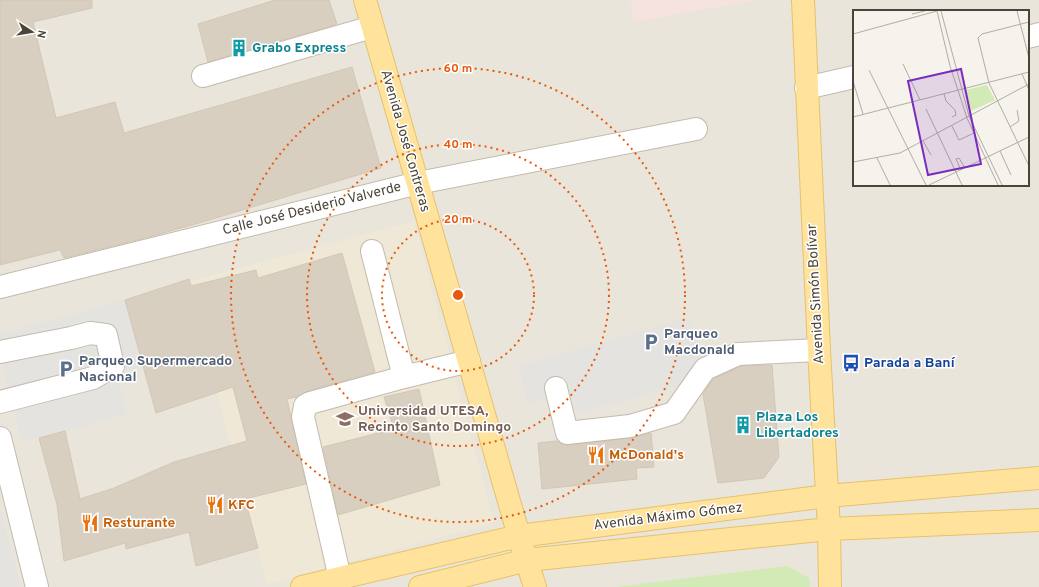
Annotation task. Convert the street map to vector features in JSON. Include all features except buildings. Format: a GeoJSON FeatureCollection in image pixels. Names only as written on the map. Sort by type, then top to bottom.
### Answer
{"type":"FeatureCollection","features":[{"type":"Feature","properties":{"kind":"main road","name":"Avenida José Contreras"},"geometry":{"type":"LineString","coordinates":[[365,0],[527,560]]}},
{"type":"Feature","properties":{"kind":"main road","name":"Avenida Simón Bolívar"},"geometry":{"type":"LineString","coordinates":[[803,0],[806,88],[829,529],[830,587]]}},
{"type":"Feature","properties":{"kind":"main road","name":"Avenida Máximo Gómez"},"geometry":{"type":"LineString","coordinates":[[302,587],[519,536],[827,496],[1039,478]]}},
{"type":"Feature","properties":{"kind":"main road","name":"Avenida Máximo Gómez"},"geometry":{"type":"LineString","coordinates":[[420,587],[527,560],[829,529],[1039,520]]}},
{"type":"Feature","properties":{"kind":"main road"},"geometry":{"type":"LineString","coordinates":[[527,560],[536,587]]}},
{"type":"Feature","properties":{"kind":"street"},"geometry":{"type":"LineString","coordinates":[[203,76],[372,27]]}},
{"type":"Feature","properties":{"kind":"street"},"geometry":{"type":"LineString","coordinates":[[1029,37],[1039,34]]}},
{"type":"Feature","properties":{"kind":"street"},"geometry":{"type":"LineString","coordinates":[[806,88],[853,77]]}},
{"type":"Feature","properties":{"kind":"street","name":"Calle José Desiderio Valverde"},"geometry":{"type":"LineString","coordinates":[[0,287],[418,183],[696,129]]}},
{"type":"Feature","properties":{"kind":"street"},"geometry":{"type":"LineString","coordinates":[[372,251],[404,377]]}},
{"type":"Feature","properties":{"kind":"street"},"geometry":{"type":"LineString","coordinates":[[0,352],[90,333],[106,335],[113,366],[93,378],[0,402]]}},
{"type":"Feature","properties":{"kind":"street"},"geometry":{"type":"LineString","coordinates":[[556,388],[567,433],[630,426],[674,413],[705,370],[738,354],[819,350]]}},
{"type":"Feature","properties":{"kind":"street"},"geometry":{"type":"LineString","coordinates":[[340,578],[303,417],[305,406],[310,402],[469,361]]}},
{"type":"Feature","properties":{"kind":"street"},"geometry":{"type":"LineString","coordinates":[[0,438],[37,587]]}},
{"type":"Feature","properties":{"kind":"shaded area"},"geometry":{"type":"Polygon","coordinates":[[[0,0],[1039,0],[1039,587],[0,587],[0,0]]]}},
{"type":"Feature","properties":{"kind":"shaded area"},"geometry":{"type":"Polygon","coordinates":[[[631,0],[757,0],[633,22],[631,0]]]}},
{"type":"Feature","properties":{"kind":"shaded area","name":"Universidad UTESA, Recinto Santo Domingo"},"geometry":{"type":"Polygon","coordinates":[[[414,221],[494,523],[267,584],[188,282],[414,221]]]}},
{"type":"Feature","properties":{"kind":"shaded area","name":"Parqueo Supermercado Nacional"},"geometry":{"type":"Polygon","coordinates":[[[125,300],[143,366],[117,373],[128,414],[22,442],[0,359],[0,334],[125,300]]]}},
{"type":"Feature","properties":{"kind":"shaded area","name":"Parqueo Macdonald"},"geometry":{"type":"Polygon","coordinates":[[[691,317],[707,378],[578,414],[572,392],[528,404],[518,366],[691,317]]]}},
{"type":"Feature","properties":{"kind":"shaded area"},"geometry":{"type":"Polygon","coordinates":[[[0,508],[21,587],[0,587],[0,508]]]}},
{"type":"Feature","properties":{"kind":"green space"},"geometry":{"type":"Polygon","coordinates":[[[787,566],[809,578],[810,587],[616,587],[787,566]]]}},
{"type":"Feature","properties":{"kind":"place","name":"Grabo Express"},"geometry":{"type":"Point","coordinates":[239,48]}},
{"type":"Feature","properties":{"kind":"place","name":"Parqueo Macdonald"},"geometry":{"type":"Point","coordinates":[651,342]}},
{"type":"Feature","properties":{"kind":"place","name":"Parada a Baní"},"geometry":{"type":"Point","coordinates":[851,363]}},
{"type":"Feature","properties":{"kind":"place","name":"Parqueo Supermercado Nacional"},"geometry":{"type":"Point","coordinates":[66,369]}},
{"type":"Feature","properties":{"kind":"place","name":"Universidad UTESA, Recinto Santo Domingo"},"geometry":{"type":"Point","coordinates":[345,419]}},
{"type":"Feature","properties":{"kind":"place","name":"Plaza Los Libertadores"},"geometry":{"type":"Point","coordinates":[743,425]}},
{"type":"Feature","properties":{"kind":"place","name":"McDonald's"},"geometry":{"type":"Point","coordinates":[596,455]}},
{"type":"Feature","properties":{"kind":"place","name":"KFC"},"geometry":{"type":"Point","coordinates":[215,505]}},
{"type":"Feature","properties":{"kind":"place","name":"Resturante"},"geometry":{"type":"Point","coordinates":[90,523]}}]}
